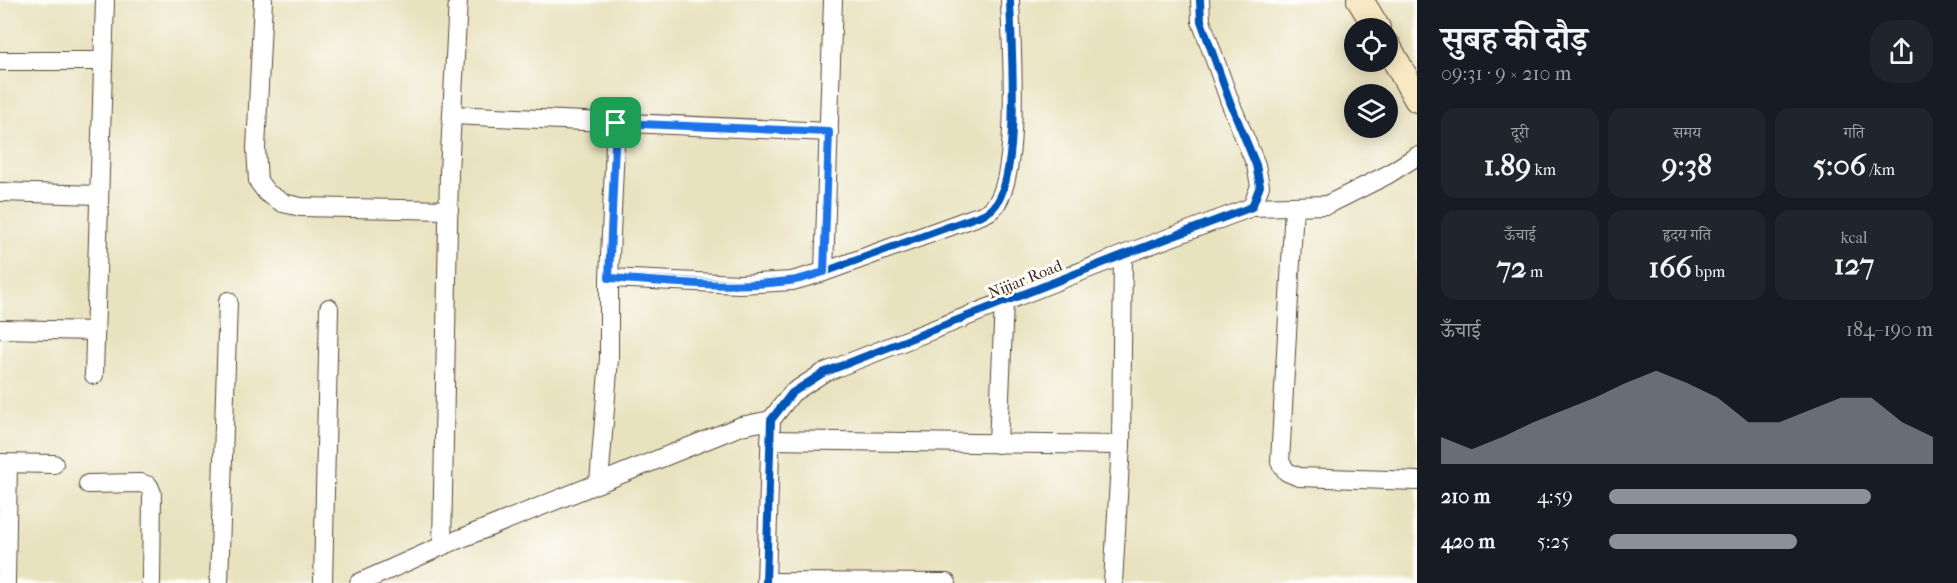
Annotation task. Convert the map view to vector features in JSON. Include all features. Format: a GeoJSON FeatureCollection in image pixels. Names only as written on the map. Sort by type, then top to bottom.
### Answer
{"type":"FeatureCollection","features":[{"type":"Feature","properties":{"kind":"street"},"geometry":{"type":"LineString","coordinates":[[94,375],[105,0]]}},
{"type":"Feature","properties":{"kind":"street"},"geometry":{"type":"LineString","coordinates":[[263,0],[256,149],[258,181],[267,193],[283,204],[301,207],[449,210]]}},
{"type":"Feature","properties":{"kind":"street"},"geometry":{"type":"LineString","coordinates":[[442,546],[449,210],[458,0]]}},
{"type":"Feature","properties":{"kind":"street"},"geometry":{"type":"LineString","coordinates":[[824,272],[833,0]]}},
{"type":"Feature","properties":{"kind":"street"},"geometry":{"type":"LineString","coordinates":[[609,278],[689,283],[767,284],[792,281],[824,272],[993,209],[1005,189],[1010,159],[1010,0]]}},
{"type":"Feature","properties":{"kind":"street"},"geometry":{"type":"LineString","coordinates":[[1200,0],[1201,21],[1230,102],[1256,165],[1260,186],[1252,207]]}},
{"type":"Feature","properties":{"kind":"street"},"geometry":{"type":"LineString","coordinates":[[1360,0],[1371,18]]}},
{"type":"Feature","properties":{"kind":"street"},"geometry":{"type":"LineString","coordinates":[[1398,60],[1411,76],[1417,99]]}},
{"type":"Feature","properties":{"kind":"street"},"geometry":{"type":"LineString","coordinates":[[0,61],[103,61]]}},
{"type":"Feature","properties":{"kind":"street"},"geometry":{"type":"LineString","coordinates":[[452,115],[829,132]]}},
{"type":"Feature","properties":{"kind":"street"},"geometry":{"type":"LineString","coordinates":[[599,483],[609,359],[609,278],[616,123]]}},
{"type":"Feature","properties":{"kind":"street","name":"Nijjar Road"},"geometry":{"type":"LineString","coordinates":[[771,420],[792,393],[823,373],[1252,207],[1327,206],[1387,175],[1417,156]]}},
{"type":"Feature","properties":{"kind":"street"},"geometry":{"type":"LineString","coordinates":[[0,192],[98,195]]}},
{"type":"Feature","properties":{"kind":"street"},"geometry":{"type":"LineString","coordinates":[[1294,206],[1280,462],[1287,472],[1299,477],[1417,481]]}},
{"type":"Feature","properties":{"kind":"street"},"geometry":{"type":"LineString","coordinates":[[1113,583],[1121,445],[1123,255]]}},
{"type":"Feature","properties":{"kind":"street"},"geometry":{"type":"LineString","coordinates":[[219,583],[228,301]]}},
{"type":"Feature","properties":{"kind":"street"},"geometry":{"type":"LineString","coordinates":[[998,444],[1005,302]]}},
{"type":"Feature","properties":{"kind":"street"},"geometry":{"type":"LineString","coordinates":[[323,583],[329,308]]}},
{"type":"Feature","properties":{"kind":"street"},"geometry":{"type":"LineString","coordinates":[[0,329],[95,331]]}},
{"type":"Feature","properties":{"kind":"street"},"geometry":{"type":"LineString","coordinates":[[358,583],[442,546],[741,426],[771,420],[766,582],[947,583]]}},
{"type":"Feature","properties":{"kind":"street"},"geometry":{"type":"LineString","coordinates":[[770,440],[1121,445]]}},
{"type":"Feature","properties":{"kind":"street"},"geometry":{"type":"LineString","coordinates":[[4,576],[4,463],[54,464]]}},
{"type":"Feature","properties":{"kind":"street"},"geometry":{"type":"LineString","coordinates":[[88,484],[141,483],[149,486],[152,493],[152,583]]}},
{"type":"Feature","properties":{"kind":"cycle path"},"geometry":{"type":"LineString","coordinates":[[609,278],[740,284],[792,281],[824,272],[989,211],[1002,192],[1008,169],[1011,141],[1013,77],[1010,0]]}},
{"type":"Feature","properties":{"kind":"cycle path"},"geometry":{"type":"LineString","coordinates":[[766,583],[771,420],[792,393],[823,373],[1252,207],[1260,186],[1256,165],[1230,102],[1201,21],[1200,0]]}},
{"type":"Feature","properties":{"kind":"route"},"geometry":{"type":"LineString","coordinates":[[616,123],[829,132],[824,272],[792,281],[767,284],[689,283],[609,278],[616,123]]}}]}
